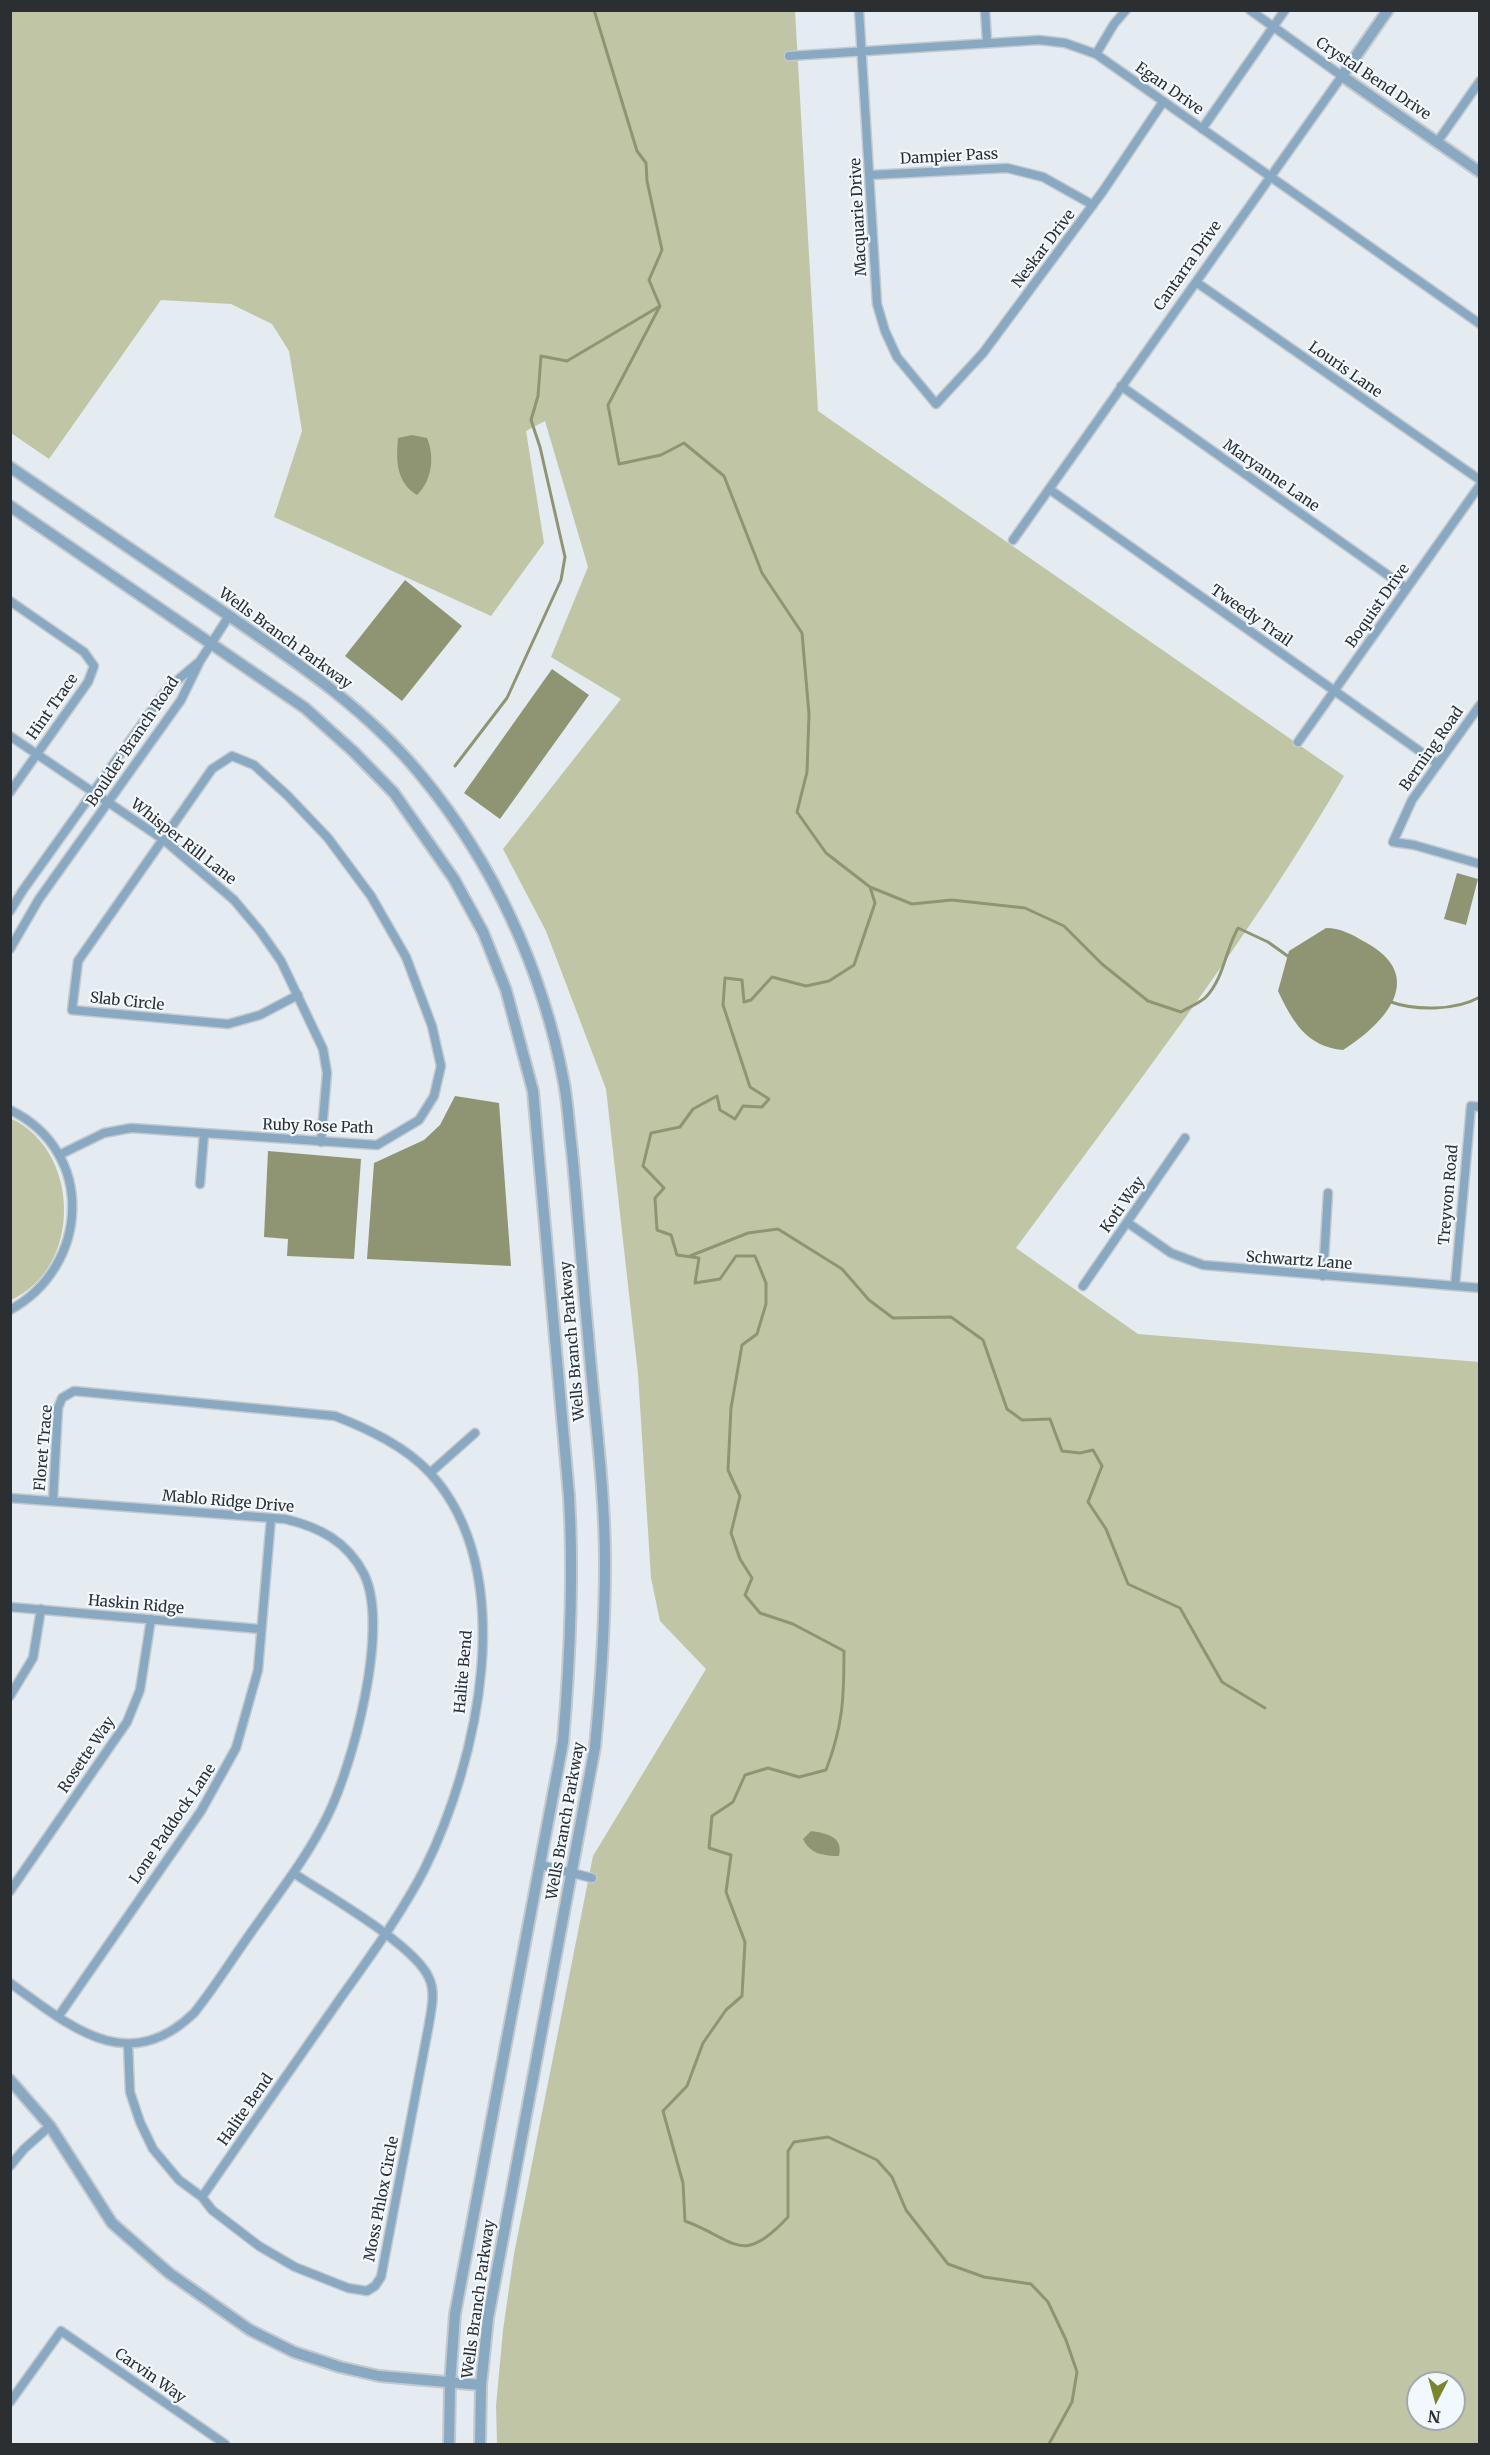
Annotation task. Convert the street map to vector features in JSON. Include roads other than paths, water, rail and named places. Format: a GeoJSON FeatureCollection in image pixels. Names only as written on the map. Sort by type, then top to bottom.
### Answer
{"type":"FeatureCollection","features":[{"type":"Feature","properties":{"kind":"street","name":"Macquarie Drive"},"geometry":{"type":"LineString","coordinates":[[860,10],[877,304],[885,331],[897,357],[936,404]]}},
{"type":"Feature","properties":{"kind":"street"},"geometry":{"type":"LineString","coordinates":[[985,10],[987,41]]}},
{"type":"Feature","properties":{"kind":"street"},"geometry":{"type":"LineString","coordinates":[[1096,54],[1114,24],[1126,10]]}},
{"type":"Feature","properties":{"kind":"street","name":"Crystal Bend Drive"},"geometry":{"type":"LineString","coordinates":[[1250,10],[1479,172]]}},
{"type":"Feature","properties":{"kind":"street"},"geometry":{"type":"LineString","coordinates":[[1202,129],[1285,10]]}},
{"type":"Feature","properties":{"kind":"street","name":"Cantarra Drive"},"geometry":{"type":"LineString","coordinates":[[1013,540],[1196,282],[1268,176],[1388,10]]}},
{"type":"Feature","properties":{"kind":"street","name":"Egan Drive"},"geometry":{"type":"LineString","coordinates":[[789,56],[987,41],[1056,42],[1096,54],[1479,324]]}},
{"type":"Feature","properties":{"kind":"street"},"geometry":{"type":"LineString","coordinates":[[1438,141],[1479,81]]}},
{"type":"Feature","properties":{"kind":"street","name":"Neskar Drive"},"geometry":{"type":"LineString","coordinates":[[936,404],[983,353],[1093,205],[1163,102]]}},
{"type":"Feature","properties":{"kind":"street","name":"Dampier Pass"},"geometry":{"type":"LineString","coordinates":[[870,175],[1007,168],[1043,177],[1093,205]]}},
{"type":"Feature","properties":{"kind":"street","name":"Louris Lane"},"geometry":{"type":"LineString","coordinates":[[1196,282],[1479,483]]}},
{"type":"Feature","properties":{"kind":"street","name":"Maryanne Lane"},"geometry":{"type":"LineString","coordinates":[[1121,386],[1406,588]]}},
{"type":"Feature","properties":{"kind":"street","name":"Wells Branch Parkway"},"geometry":{"type":"LineString","coordinates":[[10,467],[326,683],[377,728],[418,772],[482,862],[512,919],[537,980],[553,1034],[565,1085],[573,1168],[605,1560],[604,1653],[595,1747],[495,2278],[481,2385],[480,2445]]}},
{"type":"Feature","properties":{"kind":"street","name":"Boquist Drive"},"geometry":{"type":"LineString","coordinates":[[1298,742],[1479,483]]}},
{"type":"Feature","properties":{"kind":"street","name":"Tweedy Trail"},"geometry":{"type":"LineString","coordinates":[[1050,489],[1438,764]]}},
{"type":"Feature","properties":{"kind":"street","name":"Wells Branch Parkway"},"geometry":{"type":"LineString","coordinates":[[10,506],[212,642],[305,708],[354,752],[394,793],[448,870],[483,932],[506,990],[522,1042],[532,1090],[541,1171],[573,1561],[571,1651],[563,1742],[455,2314],[449,2445]]}},
{"type":"Feature","properties":{"kind":"street","name":"Hint Trace"},"geometry":{"type":"LineString","coordinates":[[10,602],[84,652],[94,666],[88,682],[10,792]]}},
{"type":"Feature","properties":{"kind":"street"},"geometry":{"type":"LineString","coordinates":[[200,661],[229,616]]}},
{"type":"Feature","properties":{"kind":"street","name":"Boulder Branch Road"},"geometry":{"type":"LineString","coordinates":[[10,911],[167,689],[200,661]]}},
{"type":"Feature","properties":{"kind":"street","name":"Boulder Branch Road"},"geometry":{"type":"LineString","coordinates":[[10,949],[39,899],[181,699],[200,661]]}},
{"type":"Feature","properties":{"kind":"street","name":"Berning Road"},"geometry":{"type":"LineString","coordinates":[[1479,705],[1412,800],[1393,842],[1414,845],[1479,864]]}},
{"type":"Feature","properties":{"kind":"street","name":"Whisper Rill Lane"},"geometry":{"type":"LineString","coordinates":[[10,736],[164,840],[234,900],[281,961],[323,1049],[326,1062],[321,1142]]}},
{"type":"Feature","properties":{"kind":"street","name":"Ruby Rose Path"},"geometry":{"type":"LineString","coordinates":[[59,1155],[104,1133],[130,1128],[377,1144],[397,1135],[418,1120],[434,1096],[441,1066],[432,1026],[406,957],[371,896],[328,838],[288,796],[254,765],[232,756],[212,768],[164,840]]}},
{"type":"Feature","properties":{"kind":"street","name":"Slab Circle"},"geometry":{"type":"LineString","coordinates":[[164,840],[78,961],[72,1010],[228,1024],[260,1015],[298,995]]}},
{"type":"Feature","properties":{"kind":"street","name":"Treyvon Road"},"geometry":{"type":"LineString","coordinates":[[1455,1286],[1475,1107]]}},
{"type":"Feature","properties":{"kind":"street"},"geometry":{"type":"LineString","coordinates":[[10,1110],[34,1125],[59,1155],[72,1191],[73,1209],[67,1246],[50,1278],[37,1292],[10,1310]]}},
{"type":"Feature","properties":{"kind":"street"},"geometry":{"type":"LineString","coordinates":[[200,1184],[204,1134]]}},
{"type":"Feature","properties":{"kind":"street","name":"Koti Way"},"geometry":{"type":"LineString","coordinates":[[1083,1286],[1185,1138]]}},
{"type":"Feature","properties":{"kind":"street"},"geometry":{"type":"LineString","coordinates":[[1323,1276],[1328,1193]]}},
{"type":"Feature","properties":{"kind":"street","name":"Schwartz Lane"},"geometry":{"type":"LineString","coordinates":[[1128,1223],[1171,1253],[1203,1265],[1479,1288]]}},
{"type":"Feature","properties":{"kind":"street","name":"Halite Bend"},"geometry":{"type":"LineString","coordinates":[[62,1398],[74,1391],[92,1392],[335,1416],[366,1428],[401,1449],[430,1473],[459,1519],[477,1562],[483,1599],[482,1654],[473,1730],[456,1794],[423,1870],[385,1935],[202,2197]]}},
{"type":"Feature","properties":{"kind":"street","name":"Floret Trace"},"geometry":{"type":"LineString","coordinates":[[53,1500],[58,1408],[62,1398]]}},
{"type":"Feature","properties":{"kind":"street"},"geometry":{"type":"LineString","coordinates":[[430,1473],[475,1433]]}},
{"type":"Feature","properties":{"kind":"street","name":"Mablo Ridge Drive"},"geometry":{"type":"LineString","coordinates":[[10,1498],[271,1518],[314,1527],[346,1548],[364,1575],[372,1610],[364,1700],[355,1744],[327,1816],[295,1874],[194,2013],[172,2031],[128,2044]]}},
{"type":"Feature","properties":{"kind":"street","name":"Lone Paddock Lane"},"geometry":{"type":"LineString","coordinates":[[58,2017],[201,1811],[228,1766],[252,1697],[258,1670],[271,1518]]}},
{"type":"Feature","properties":{"kind":"street","name":"Haskin Ridge"},"geometry":{"type":"LineString","coordinates":[[10,1607],[260,1629]]}},
{"type":"Feature","properties":{"kind":"street"},"geometry":{"type":"LineString","coordinates":[[10,1696],[33,1658],[41,1610]]}},
{"type":"Feature","properties":{"kind":"street","name":"Rosette Way"},"geometry":{"type":"LineString","coordinates":[[10,1891],[127,1722],[140,1690],[151,1619]]}},
{"type":"Feature","properties":{"kind":"street"},"geometry":{"type":"LineString","coordinates":[[541,1865],[592,1878]]}},
{"type":"Feature","properties":{"kind":"street","name":"Moss Phlox Circle"},"geometry":{"type":"LineString","coordinates":[[128,2044],[130,2092],[140,2122],[153,2149],[179,2180],[202,2197],[212,2210],[240,2231],[295,2267],[348,2288],[367,2291],[375,2286],[381,2277],[433,2000],[430,1979],[418,1962],[385,1935],[295,1874]]}},
{"type":"Feature","properties":{"kind":"street"},"geometry":{"type":"LineString","coordinates":[[10,1983],[88,2035],[128,2044]]}},
{"type":"Feature","properties":{"kind":"street"},"geometry":{"type":"LineString","coordinates":[[10,2080],[50,2126],[112,2223],[169,2273],[250,2330],[294,2352],[340,2367],[379,2376],[481,2385]]}},
{"type":"Feature","properties":{"kind":"street"},"geometry":{"type":"LineString","coordinates":[[10,2166],[24,2149],[50,2126]]}},
{"type":"Feature","properties":{"kind":"street","name":"Carvin Way"},"geometry":{"type":"LineString","coordinates":[[10,2402],[60,2331],[225,2445]]}},
{"type":"Feature","properties":{"kind":"waterway"},"geometry":{"type":"LineString","coordinates":[[594,10],[637,151],[646,163],[647,181],[662,250],[649,280],[660,306],[608,405],[619,464],[661,455],[684,443],[724,476],[762,573],[802,633],[809,714],[807,772],[797,812],[826,853],[870,887],[875,903],[854,965],[829,981],[806,986],[772,977],[751,1000],[744,1002],[742,980],[725,978],[723,1005],[750,1087],[769,1099],[762,1107],[743,1106],[735,1119],[720,1110],[717,1096],[693,1109],[680,1127],[651,1133],[643,1166],[664,1188],[655,1198],[657,1230],[671,1235],[677,1255],[699,1258],[695,1283],[720,1279],[736,1256],[755,1256],[766,1283],[766,1304],[757,1334],[742,1345],[731,1408],[728,1470],[740,1496],[731,1533],[740,1559],[752,1578],[745,1595],[760,1613],[793,1624],[844,1651],[841,1712],[836,1739],[826,1770],[799,1777],[768,1768],[745,1775],[733,1802],[712,1816],[709,1848],[731,1855],[726,1892],[745,1942],[742,1996],[726,2010],[703,2043],[687,2086],[663,2111],[683,2183],[685,2221],[727,2241],[738,2245],[759,2242],[788,2217],[788,2151],[794,2142],[828,2137],[877,2160],[892,2177],[906,2210],[948,2264],[984,2277],[1031,2284],[1048,2302],[1066,2340],[1077,2372],[1072,2402],[1049,2444]]}},
{"type":"Feature","properties":{"kind":"waterway"},"geometry":{"type":"LineString","coordinates":[[455,766],[507,698],[561,580],[565,557],[540,447],[531,420],[538,396],[541,356],[567,361],[660,306]]}},
{"type":"Feature","properties":{"kind":"waterway"},"geometry":{"type":"LineString","coordinates":[[870,887],[912,904],[952,900],[1025,908],[1064,926],[1102,964],[1148,1001],[1181,1012],[1204,999],[1212,990],[1238,928],[1268,942],[1289,957]]}},
{"type":"Feature","properties":{"kind":"waterway"},"geometry":{"type":"LineString","coordinates":[[1388,1001],[1410,1007],[1435,1008],[1459,1005],[1480,997]]}},
{"type":"Feature","properties":{"kind":"waterway"},"geometry":{"type":"LineString","coordinates":[[690,1256],[748,1233],[778,1229],[842,1269],[869,1300],[893,1318],[951,1317],[983,1340],[1007,1409],[1022,1420],[1050,1419],[1062,1451],[1080,1453],[1093,1450],[1102,1466],[1088,1502],[1106,1529],[1128,1584],[1180,1608],[1222,1682],[1265,1708]]}}]}
